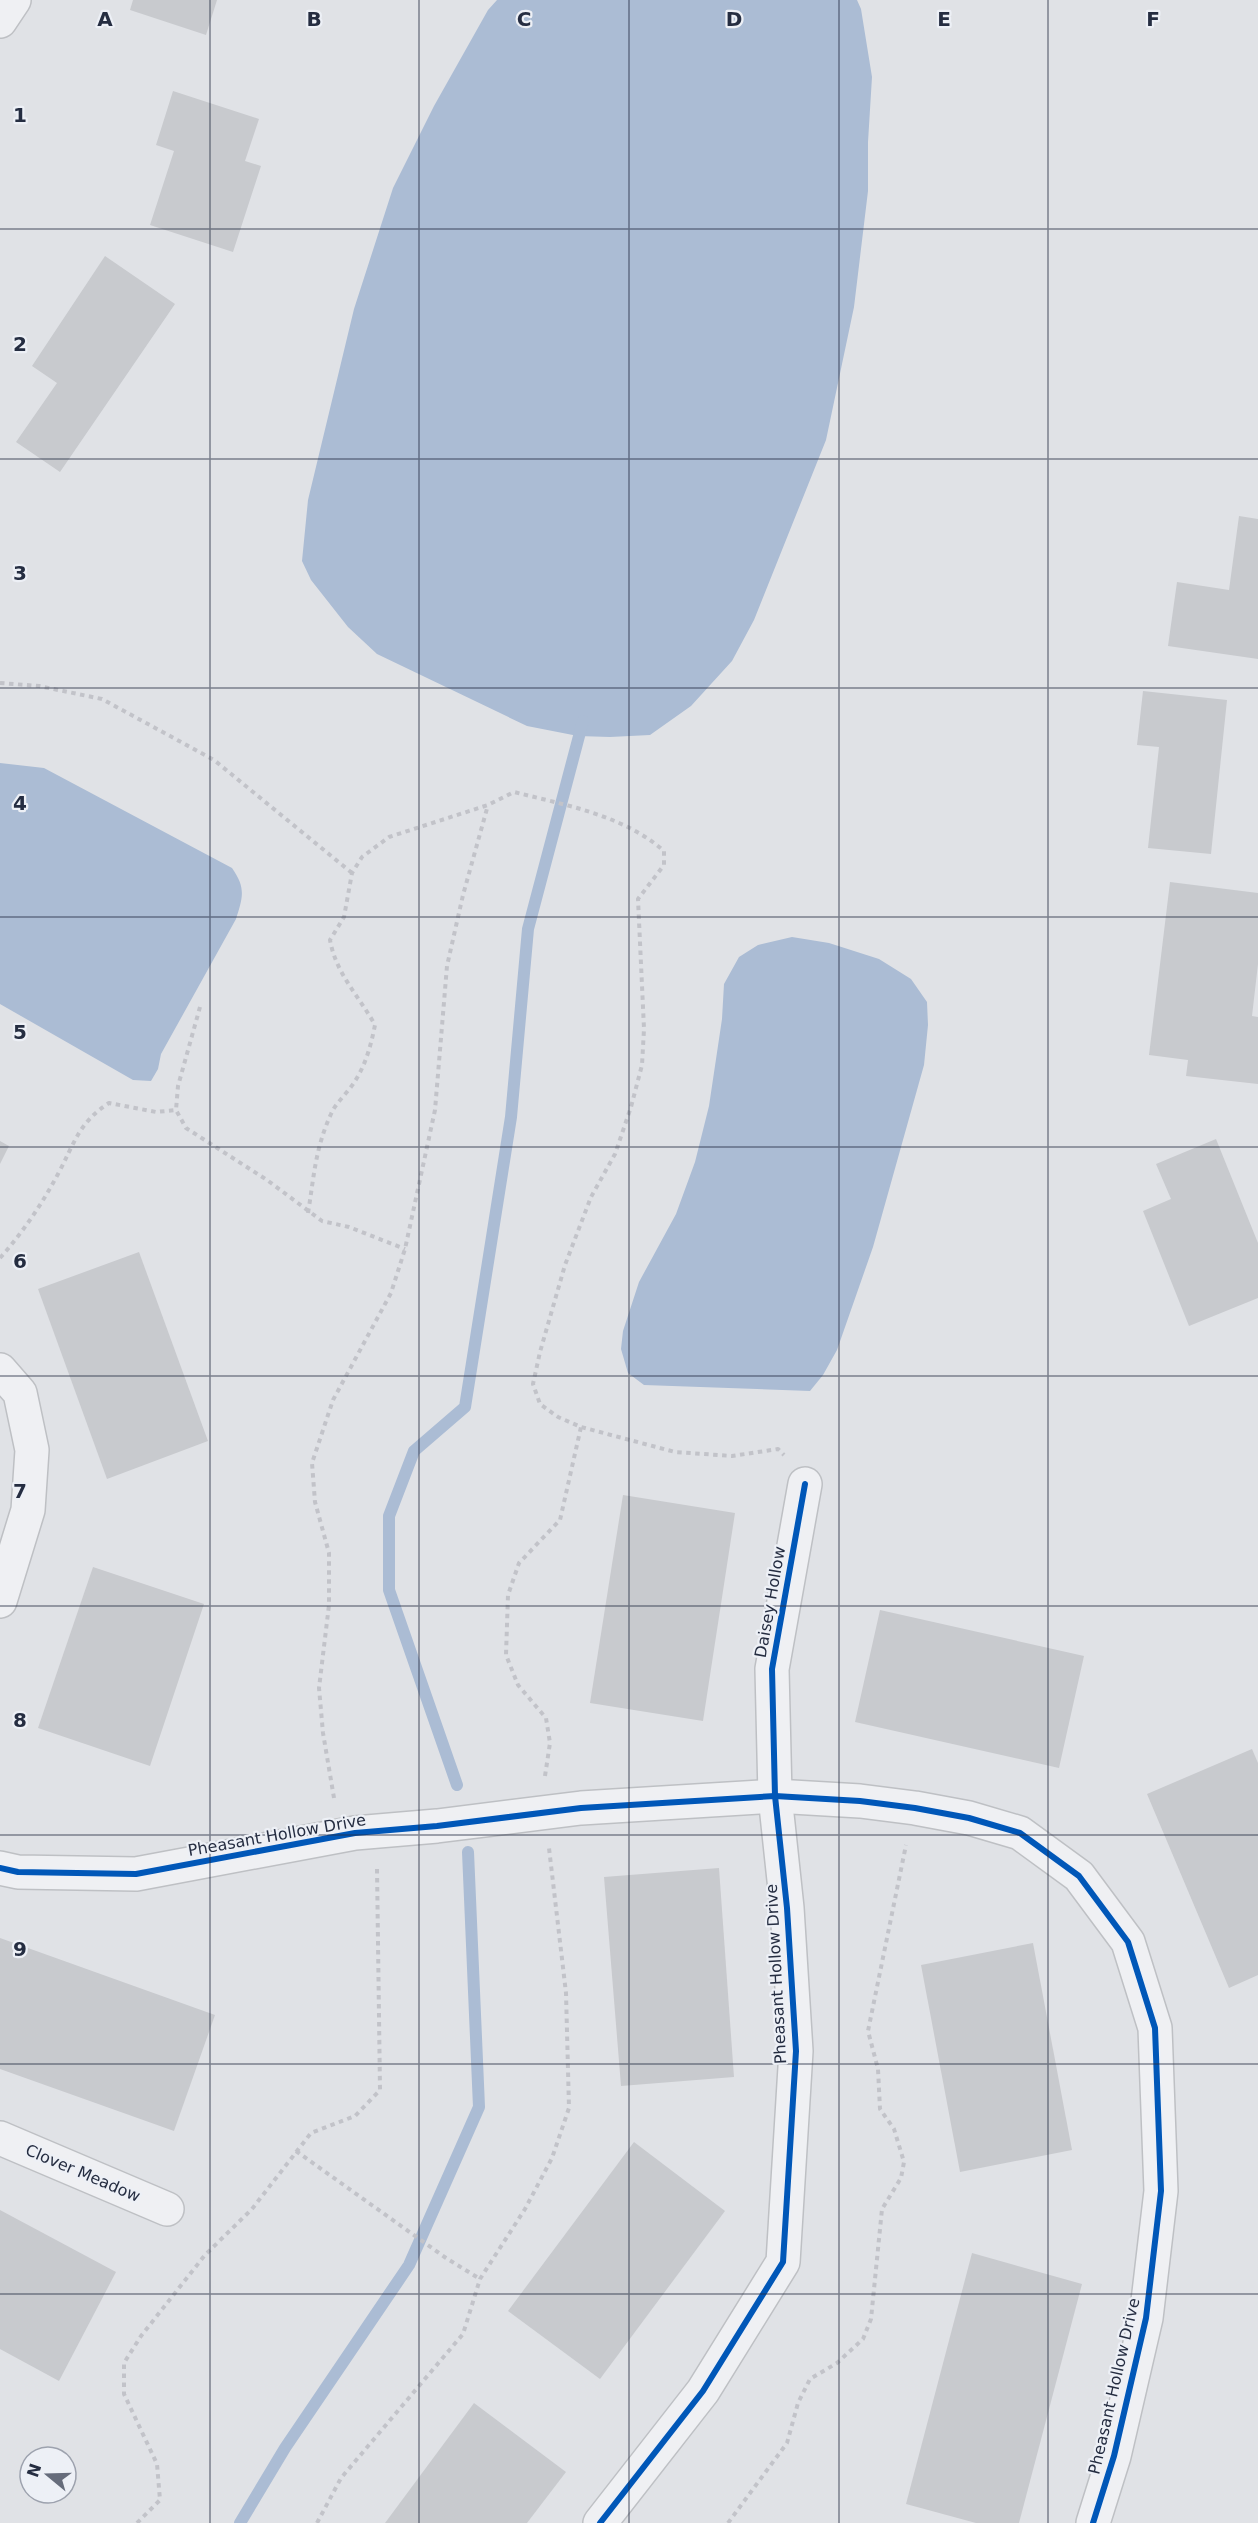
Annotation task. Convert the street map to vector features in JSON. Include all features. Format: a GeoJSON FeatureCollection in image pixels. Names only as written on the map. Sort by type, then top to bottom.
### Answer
{"type":"FeatureCollection","features":[{"type":"Feature","properties":{"kind":"street"},"geometry":{"type":"LineString","coordinates":[[0,21],[14,0]]}},
{"type":"Feature","properties":{"kind":"street"},"geometry":{"type":"LineString","coordinates":[[0,1370],[20,1394],[32,1450],[28,1510],[0,1601]]}},
{"type":"Feature","properties":{"kind":"street","name":"Daisey Hollow"},"geometry":{"type":"LineString","coordinates":[[775,1796],[772,1669],[805,1484]]}},
{"type":"Feature","properties":{"kind":"street","name":"Pheasant Hollow Drive"},"geometry":{"type":"LineString","coordinates":[[600,2523],[703,2391],[783,2262],[796,2051],[787,1908],[775,1796]]}},
{"type":"Feature","properties":{"kind":"street","name":"Pheasant Hollow Drive"},"geometry":{"type":"LineString","coordinates":[[0,1868],[18,1872],[136,1874],[355,1833],[437,1827],[581,1808],[775,1796],[860,1801],[915,1808],[969,1818],[1020,1833],[1078,1876],[1128,1942],[1155,2028],[1161,2191],[1146,2318],[1114,2456],[1093,2523]]}},
{"type":"Feature","properties":{"kind":"street","name":"Clover Meadow"},"geometry":{"type":"LineString","coordinates":[[0,2138],[167,2209]]}},
{"type":"Feature","properties":{"kind":"path"},"geometry":{"type":"LineString","coordinates":[[0,683],[39,686],[102,699],[214,760],[352,873]]}},
{"type":"Feature","properties":{"kind":"path"},"geometry":{"type":"LineString","coordinates":[[308,1213],[313,1170],[321,1139],[332,1112],[355,1081],[371,1048],[375,1025],[350,988],[333,957],[330,940],[344,917],[352,873],[362,857],[389,837],[488,805],[514,792],[595,813],[649,837],[664,851],[664,865],[638,899],[644,1029],[642,1065],[615,1154],[591,1197],[565,1265],[540,1352],[534,1384],[540,1404],[558,1418],[675,1452],[732,1456],[778,1449],[795,1466],[805,1484]]}},
{"type":"Feature","properties":{"kind":"path"},"geometry":{"type":"LineString","coordinates":[[334,1802],[322,1733],[319,1688],[328,1605],[329,1553],[315,1502],[312,1463],[333,1400],[351,1362],[391,1293],[405,1249],[435,1110],[447,966],[488,805]]}},
{"type":"Feature","properties":{"kind":"path"},"geometry":{"type":"LineString","coordinates":[[200,1007],[177,1086],[176,1110],[186,1128],[267,1180],[308,1213],[322,1221],[349,1227],[405,1249]]}},
{"type":"Feature","properties":{"kind":"path"},"geometry":{"type":"LineString","coordinates":[[0,1258],[32,1217],[80,1129],[96,1111],[109,1103],[156,1112],[176,1110]]}},
{"type":"Feature","properties":{"kind":"path"},"geometry":{"type":"LineString","coordinates":[[543,1785],[550,1743],[548,1726],[546,1718],[518,1684],[506,1655],[508,1595],[519,1563],[560,1520],[581,1426]]}},
{"type":"Feature","properties":{"kind":"path"},"geometry":{"type":"LineString","coordinates":[[728,2523],[787,2443],[798,2403],[810,2379],[837,2363],[863,2338],[871,2319],[882,2209],[901,2178],[904,2162],[894,2129],[880,2109],[878,2069],[868,2031],[877,1977],[915,1808]]}},
{"type":"Feature","properties":{"kind":"path"},"geometry":{"type":"LineString","coordinates":[[317,2523],[342,2478],[463,2334],[480,2279],[525,2209],[552,2158],[569,2108],[566,1994],[549,1841]]}},
{"type":"Feature","properties":{"kind":"path"},"geometry":{"type":"LineString","coordinates":[[137,2523],[160,2500],[157,2464],[124,2394],[124,2363],[141,2336],[205,2255],[252,2209],[311,2133],[355,2116],[380,2090],[377,1859]]}},
{"type":"Feature","properties":{"kind":"path"},"geometry":{"type":"LineString","coordinates":[[296,2151],[446,2258],[480,2279]]}},
{"type":"Feature","properties":{"kind":"water"},"geometry":{"type":"Polygon","coordinates":[[[497,0],[857,0],[861,9],[872,77],[868,191],[854,307],[826,440],[754,620],[732,661],[691,706],[650,735],[578,736],[527,726],[377,654],[348,627],[311,580],[302,561],[308,500],[354,309],[393,188],[434,106],[488,10],[497,0]]]}},
{"type":"Feature","properties":{"kind":"water"},"geometry":{"type":"Polygon","coordinates":[[[0,763],[44,768],[232,868],[240,881],[242,898],[236,919],[161,1054],[158,1069],[151,1081],[133,1080],[0,1004],[0,763]]]}},
{"type":"Feature","properties":{"kind":"water"},"geometry":{"type":"Polygon","coordinates":[[[792,937],[829,943],[879,959],[911,979],[927,1002],[928,1025],[924,1065],[873,1247],[837,1350],[823,1375],[810,1391],[644,1385],[628,1373],[621,1349],[623,1331],[639,1282],[676,1214],[695,1162],[709,1106],[722,1019],[724,984],[739,957],[758,945],[792,937]]]}},
{"type":"Feature","properties":{"kind":"building"},"geometry":{"type":"Polygon","coordinates":[[[133,0],[217,0],[206,35],[130,10],[133,0]]]}},
{"type":"Feature","properties":{"kind":"building"},"geometry":{"type":"Polygon","coordinates":[[[173,91],[259,119],[245,161],[261,166],[233,252],[150,225],[174,151],[156,145],[173,91]]]}},
{"type":"Feature","properties":{"kind":"building"},"geometry":{"type":"Polygon","coordinates":[[[105,256],[175,304],[60,472],[16,442],[57,383],[32,366],[105,256]]]}},
{"type":"Feature","properties":{"kind":"building"},"geometry":{"type":"Polygon","coordinates":[[[1239,516],[1258,519],[1258,659],[1168,646],[1177,582],[1229,590],[1239,516]]]}},
{"type":"Feature","properties":{"kind":"building"},"geometry":{"type":"Polygon","coordinates":[[[1143,691],[1227,700],[1211,854],[1148,848],[1159,747],[1137,745],[1143,691]]]}},
{"type":"Feature","properties":{"kind":"building"},"geometry":{"type":"Polygon","coordinates":[[[1170,882],[1258,893],[1258,964],[1252,1016],[1258,1017],[1258,1084],[1186,1076],[1188,1060],[1149,1055],[1170,882]]]}},
{"type":"Feature","properties":{"kind":"building"},"geometry":{"type":"Polygon","coordinates":[[[1216,1139],[1258,1243],[1258,1298],[1189,1326],[1143,1211],[1171,1199],[1156,1164],[1216,1139]]]}},
{"type":"Feature","properties":{"kind":"building"},"geometry":{"type":"Polygon","coordinates":[[[0,1141],[9,1146],[0,1164],[0,1141]]]}},
{"type":"Feature","properties":{"kind":"building"},"geometry":{"type":"Polygon","coordinates":[[[139,1252],[208,1441],[107,1479],[38,1289],[139,1252]]]}},
{"type":"Feature","properties":{"kind":"building"},"geometry":{"type":"Polygon","coordinates":[[[623,1495],[735,1513],[703,1721],[590,1703],[623,1495]]]}},
{"type":"Feature","properties":{"kind":"building"},"geometry":{"type":"Polygon","coordinates":[[[93,1567],[204,1604],[150,1766],[38,1728],[93,1567]]]}},
{"type":"Feature","properties":{"kind":"building"},"geometry":{"type":"Polygon","coordinates":[[[880,1610],[1084,1656],[1059,1768],[855,1722],[880,1610]]]}},
{"type":"Feature","properties":{"kind":"building"},"geometry":{"type":"Polygon","coordinates":[[[1252,1749],[1258,1763],[1258,1975],[1229,1988],[1147,1794],[1252,1749]]]}},
{"type":"Feature","properties":{"kind":"building"},"geometry":{"type":"Polygon","coordinates":[[[719,1868],[734,2077],[621,2086],[604,1877],[719,1868]]]}},
{"type":"Feature","properties":{"kind":"building"},"geometry":{"type":"Polygon","coordinates":[[[0,1938],[215,2015],[174,2131],[0,2069],[0,1938]]]}},
{"type":"Feature","properties":{"kind":"building"},"geometry":{"type":"Polygon","coordinates":[[[1033,1943],[1072,2150],[960,2172],[921,1965],[1033,1943]]]}},
{"type":"Feature","properties":{"kind":"building"},"geometry":{"type":"Polygon","coordinates":[[[634,2142],[725,2211],[600,2379],[508,2311],[634,2142]]]}},
{"type":"Feature","properties":{"kind":"building"},"geometry":{"type":"Polygon","coordinates":[[[0,2210],[116,2272],[59,2381],[0,2349],[0,2210]]]}},
{"type":"Feature","properties":{"kind":"building"},"geometry":{"type":"Polygon","coordinates":[[[972,2253],[1082,2284],[1019,2523],[976,2523],[906,2504],[972,2253]]]}},
{"type":"Feature","properties":{"kind":"building"},"geometry":{"type":"Polygon","coordinates":[[[474,2403],[566,2472],[527,2523],[385,2523],[474,2403]]]}},
{"type":"Feature","properties":{"kind":"waterway"},"geometry":{"type":"LineString","coordinates":[[457,1785],[389,1590],[389,1516],[414,1451],[465,1407],[511,1117],[528,929],[583,721]]}},
{"type":"Feature","properties":{"kind":"waterway"},"geometry":{"type":"LineString","coordinates":[[240,2523],[285,2448],[409,2265],[479,2107],[468,1852]]}},
{"type":"Feature","properties":{"kind":"cycle path"},"geometry":{"type":"LineString","coordinates":[[600,2523],[703,2391],[783,2262],[796,2051],[787,1908],[775,1796],[772,1669],[805,1484]]}},
{"type":"Feature","properties":{"kind":"cycle path"},"geometry":{"type":"LineString","coordinates":[[0,1868],[18,1872],[136,1874],[355,1833],[437,1826],[581,1808],[775,1796],[860,1801],[915,1808],[969,1818],[1020,1833],[1079,1876],[1128,1942],[1155,2028],[1161,2191],[1146,2318],[1114,2456],[1093,2523]]}}]}
